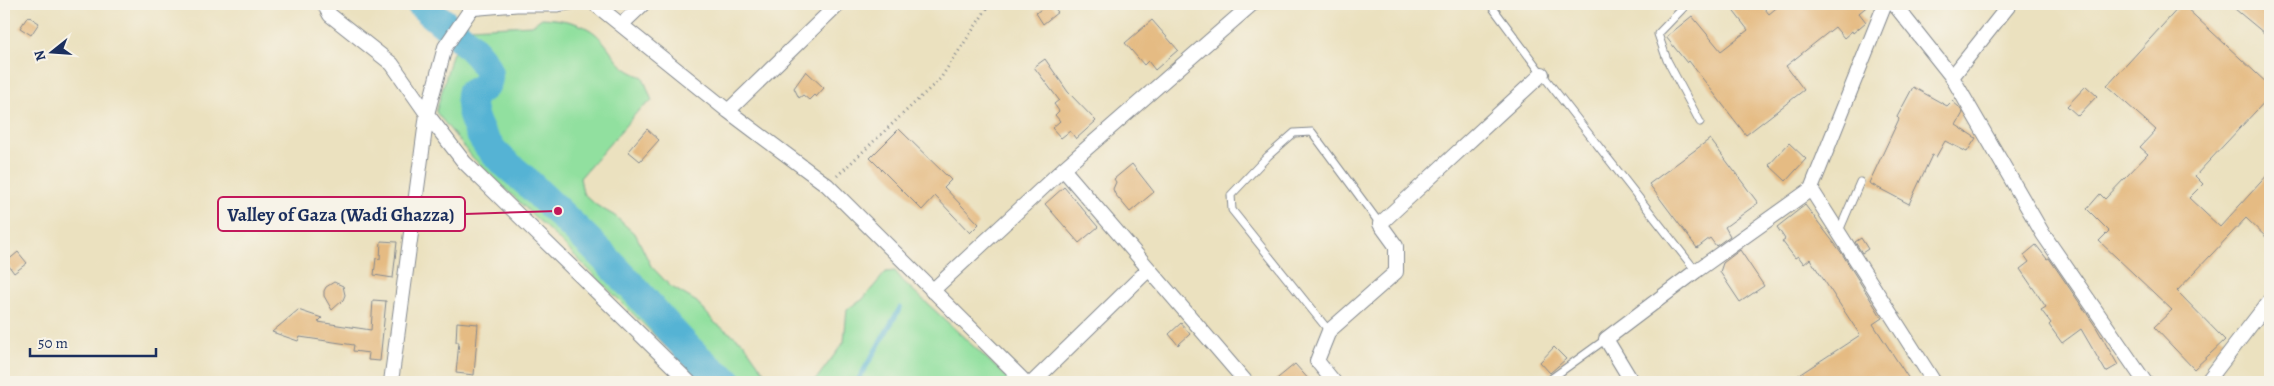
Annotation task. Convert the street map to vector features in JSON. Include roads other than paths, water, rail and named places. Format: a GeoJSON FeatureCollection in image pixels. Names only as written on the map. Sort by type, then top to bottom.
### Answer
{"type":"FeatureCollection","features":[{"type":"Feature","properties":{"kind":"street"},"geometry":{"type":"LineString","coordinates":[[324,4],[330,16],[392,64],[464,162],[690,382]]}},
{"type":"Feature","properties":{"kind":"street"},"geometry":{"type":"LineString","coordinates":[[595,4],[728,111],[828,185],[932,292],[1025,382]]}},
{"type":"Feature","properties":{"kind":"street"},"geometry":{"type":"LineString","coordinates":[[622,24],[643,4]]}},
{"type":"Feature","properties":{"kind":"street"},"geometry":{"type":"LineString","coordinates":[[728,111],[838,4]]}},
{"type":"Feature","properties":{"kind":"street"},"geometry":{"type":"LineString","coordinates":[[932,292],[1063,170],[1252,4]]}},
{"type":"Feature","properties":{"kind":"street"},"geometry":{"type":"LineString","coordinates":[[1632,382],[1606,339],[1696,271],[1811,189],[1885,4]]}},
{"type":"Feature","properties":{"kind":"street"},"geometry":{"type":"LineString","coordinates":[[1894,4],[1952,77],[2043,234],[2145,382]]}},
{"type":"Feature","properties":{"kind":"street"},"geometry":{"type":"LineString","coordinates":[[1952,77],[2010,4]]}},
{"type":"Feature","properties":{"kind":"street"},"geometry":{"type":"LineString","coordinates":[[391,382],[427,114],[445,47],[467,12]]}},
{"type":"Feature","properties":{"kind":"street"},"geometry":{"type":"LineString","coordinates":[[1334,382],[1317,361],[1329,331],[1396,272],[1396,246],[1380,224],[1542,74]]}},
{"type":"Feature","properties":{"kind":"street"},"geometry":{"type":"LineString","coordinates":[[1063,170],[1246,382]]}},
{"type":"Feature","properties":{"kind":"street"},"geometry":{"type":"LineString","coordinates":[[1811,189],[1934,382]]}},
{"type":"Feature","properties":{"kind":"street"},"geometry":{"type":"LineString","coordinates":[[1033,382],[1149,269]]}},
{"type":"Feature","properties":{"kind":"street"},"geometry":{"type":"LineString","coordinates":[[2207,382],[2270,300]]}},
{"type":"Feature","properties":{"kind":"lane"},"geometry":{"type":"LineString","coordinates":[[467,12],[517,8],[557,8],[582,4]]}},
{"type":"Feature","properties":{"kind":"lane"},"geometry":{"type":"LineString","coordinates":[[1490,4],[1542,74],[1696,271]]}},
{"type":"Feature","properties":{"kind":"lane"},"geometry":{"type":"LineString","coordinates":[[1687,4],[1658,34],[1667,60],[1700,122]]}},
{"type":"Feature","properties":{"kind":"lane"},"geometry":{"type":"LineString","coordinates":[[1329,331],[1232,210],[1231,195],[1268,156],[1294,133],[1312,132],[1380,224]]}},
{"type":"Feature","properties":{"kind":"lane"},"geometry":{"type":"LineString","coordinates":[[1839,231],[1860,182]]}},
{"type":"Feature","properties":{"kind":"lane"},"geometry":{"type":"LineString","coordinates":[[1552,378],[1606,339]]}},
{"type":"Feature","properties":{"kind":"waterway"},"geometry":{"type":"LineString","coordinates":[[421,4],[462,38],[481,59],[487,69],[488,78],[486,84],[471,94],[471,102],[476,124],[492,150],[602,255],[699,360],[728,382]]}},
{"type":"Feature","properties":{"kind":"waterway"},"geometry":{"type":"LineString","coordinates":[[857,382],[900,308]]}},
{"type":"Feature","properties":{"kind":"place","name":"Valley of Gaza (Wadi Ghazza)"},"geometry":{"type":"Point","coordinates":[558,211]}}]}
